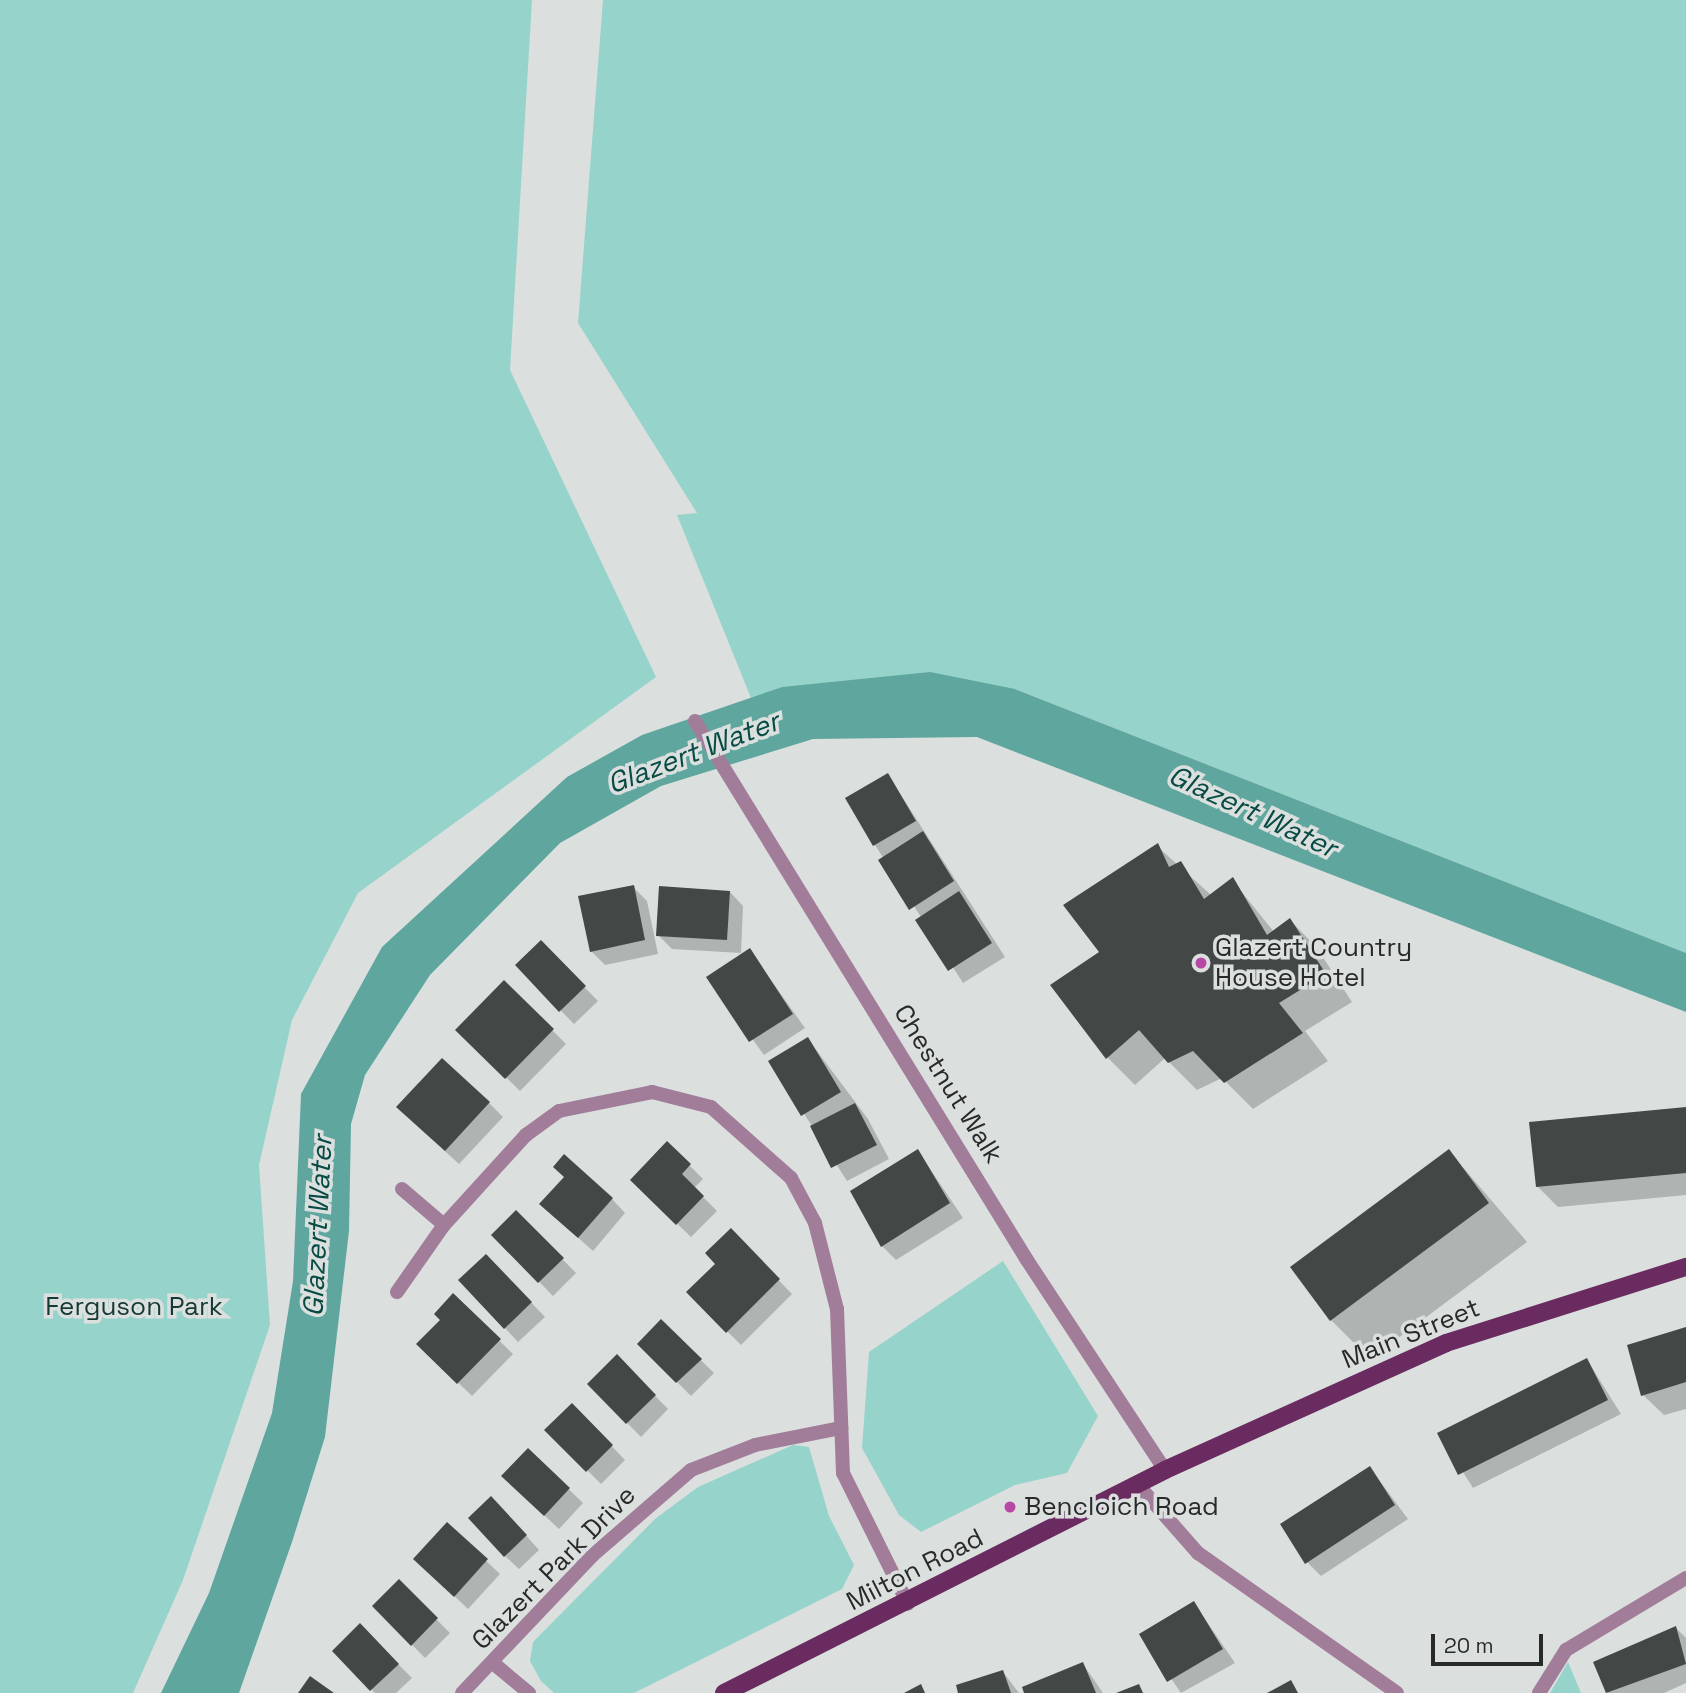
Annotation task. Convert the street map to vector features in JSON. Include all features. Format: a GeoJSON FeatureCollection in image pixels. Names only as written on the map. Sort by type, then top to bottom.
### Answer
{"type":"FeatureCollection","features":[{"type":"Feature","properties":{"kind":"main road","name":"Main Street"},"geometry":{"type":"LineString","coordinates":[[1165,1470],[1446,1343],[1686,1267]]}},
{"type":"Feature","properties":{"kind":"main road","name":"Milton Road"},"geometry":{"type":"LineString","coordinates":[[724,1693],[908,1604],[1165,1470]]}},
{"type":"Feature","properties":{"kind":"street","name":"Chestnut Walk"},"geometry":{"type":"LineString","coordinates":[[695,721],[721,772],[1165,1470]]}},
{"type":"Feature","properties":{"kind":"street"},"geometry":{"type":"LineString","coordinates":[[397,1292],[444,1225],[526,1135],[559,1111],[652,1092],[711,1107],[791,1178],[815,1223],[837,1309],[843,1473],[908,1604]]}},
{"type":"Feature","properties":{"kind":"street"},"geometry":{"type":"LineString","coordinates":[[402,1189],[444,1225]]}},
{"type":"Feature","properties":{"kind":"street","name":"Glazert Park Drive"},"geometry":{"type":"LineString","coordinates":[[462,1693],[593,1555],[691,1470],[755,1445],[841,1428]]}},
{"type":"Feature","properties":{"kind":"street"},"geometry":{"type":"LineString","coordinates":[[1138,1485],[1198,1553],[1397,1693]]}},
{"type":"Feature","properties":{"kind":"street"},"geometry":{"type":"LineString","coordinates":[[1539,1693],[1566,1650],[1686,1578]]}},
{"type":"Feature","properties":{"kind":"street"},"geometry":{"type":"LineString","coordinates":[[493,1663],[528,1693]]}},
{"type":"Feature","properties":{"kind":"green space","name":"Ferguson Park"},"geometry":{"type":"Polygon","coordinates":[[[0,0],[532,0],[510,370],[656,677],[358,893],[292,1020],[259,1165],[270,1325],[183,1580],[133,1693],[0,1693],[0,0]]]}},
{"type":"Feature","properties":{"kind":"green space"},"geometry":{"type":"Polygon","coordinates":[[[603,0],[1686,0],[1686,953],[1015,689],[782,687],[751,698],[677,515],[697,513],[578,323],[603,0]]]}},
{"type":"Feature","properties":{"kind":"green space"},"geometry":{"type":"Polygon","coordinates":[[[1003,1261],[1098,1416],[1067,1473],[1015,1485],[921,1532],[899,1515],[862,1448],[869,1352],[1003,1261]]]}},
{"type":"Feature","properties":{"kind":"green space"},"geometry":{"type":"Polygon","coordinates":[[[793,1445],[809,1447],[829,1516],[854,1565],[842,1589],[634,1693],[554,1693],[541,1681],[530,1661],[533,1642],[655,1519],[698,1487],[793,1445]]]}},
{"type":"Feature","properties":{"kind":"green space"},"geometry":{"type":"Polygon","coordinates":[[[1568,1662],[1581,1693],[1550,1693],[1568,1662]]]}},
{"type":"Feature","properties":{"kind":"water","name":"Glazert Water"},"geometry":{"type":"Polygon","coordinates":[[[930,672],[1015,689],[1686,953],[1686,1012],[977,737],[813,739],[661,786],[560,843],[430,975],[365,1075],[351,1124],[349,1231],[325,1437],[292,1542],[239,1693],[161,1693],[209,1593],[272,1413],[293,1281],[301,1094],[382,947],[567,777],[642,735],[782,687],[930,672]]]}},
{"type":"Feature","properties":{"kind":"building"},"geometry":{"type":"Polygon","coordinates":[[[888,773],[916,821],[873,846],[845,798],[888,773]]]}},
{"type":"Feature","properties":{"kind":"building"},"geometry":{"type":"Polygon","coordinates":[[[923,831],[954,881],[909,910],[878,860],[923,831]]]}},
{"type":"Feature","properties":{"kind":"building","name":"Glazert Country House Hotel"},"geometry":{"type":"Polygon","coordinates":[[[1158,843],[1169,867],[1181,861],[1204,899],[1233,877],[1267,935],[1290,918],[1326,974],[1279,1003],[1303,1033],[1224,1083],[1193,1051],[1168,1063],[1139,1030],[1106,1059],[1050,985],[1099,952],[1063,905],[1158,843]]]}},
{"type":"Feature","properties":{"kind":"building"},"geometry":{"type":"Polygon","coordinates":[[[634,885],[645,940],[590,952],[578,896],[634,885]]]}},
{"type":"Feature","properties":{"kind":"building"},"geometry":{"type":"Polygon","coordinates":[[[659,886],[730,891],[727,940],[656,936],[659,886]]]}},
{"type":"Feature","properties":{"kind":"building"},"geometry":{"type":"Polygon","coordinates":[[[959,891],[992,943],[948,971],[915,920],[959,891]]]}},
{"type":"Feature","properties":{"kind":"building"},"geometry":{"type":"Polygon","coordinates":[[[541,940],[586,986],[559,1012],[515,965],[541,940]]]}},
{"type":"Feature","properties":{"kind":"building"},"geometry":{"type":"Polygon","coordinates":[[[750,948],[793,1014],[749,1042],[706,977],[750,948]]]}},
{"type":"Feature","properties":{"kind":"building"},"geometry":{"type":"Polygon","coordinates":[[[504,980],[554,1029],[505,1079],[455,1030],[504,980]]]}},
{"type":"Feature","properties":{"kind":"building"},"geometry":{"type":"Polygon","coordinates":[[[808,1037],[841,1092],[801,1116],[768,1061],[808,1037]]]}},
{"type":"Feature","properties":{"kind":"building"},"geometry":{"type":"Polygon","coordinates":[[[442,1058],[490,1102],[445,1151],[396,1107],[442,1058]]]}},
{"type":"Feature","properties":{"kind":"building"},"geometry":{"type":"Polygon","coordinates":[[[855,1103],[877,1145],[831,1168],[810,1126],[855,1103]]]}},
{"type":"Feature","properties":{"kind":"building"},"geometry":{"type":"Polygon","coordinates":[[[1686,1107],[1686,1173],[1536,1187],[1529,1122],[1686,1107]]]}},
{"type":"Feature","properties":{"kind":"building"},"geometry":{"type":"Polygon","coordinates":[[[667,1141],[691,1164],[682,1174],[704,1196],[676,1225],[630,1180],[667,1141]]]}},
{"type":"Feature","properties":{"kind":"building"},"geometry":{"type":"Polygon","coordinates":[[[918,1149],[950,1203],[881,1247],[850,1191],[918,1149]]]}},
{"type":"Feature","properties":{"kind":"building"},"geometry":{"type":"Polygon","coordinates":[[[1449,1149],[1489,1203],[1330,1321],[1290,1267],[1449,1149]]]}},
{"type":"Feature","properties":{"kind":"building"},"geometry":{"type":"Polygon","coordinates":[[[564,1154],[613,1198],[578,1238],[539,1204],[564,1177],[553,1167],[564,1154]]]}},
{"type":"Feature","properties":{"kind":"building"},"geometry":{"type":"Polygon","coordinates":[[[516,1210],[564,1258],[538,1283],[491,1235],[516,1210]]]}},
{"type":"Feature","properties":{"kind":"building"},"geometry":{"type":"Polygon","coordinates":[[[731,1228],[780,1279],[726,1333],[686,1292],[715,1264],[705,1253],[731,1228]]]}},
{"type":"Feature","properties":{"kind":"building"},"geometry":{"type":"Polygon","coordinates":[[[486,1254],[532,1302],[504,1329],[458,1280],[486,1254]]]}},
{"type":"Feature","properties":{"kind":"building"},"geometry":{"type":"Polygon","coordinates":[[[453,1293],[501,1339],[457,1384],[416,1344],[440,1320],[434,1314],[453,1293]]]}},
{"type":"Feature","properties":{"kind":"building"},"geometry":{"type":"Polygon","coordinates":[[[661,1319],[702,1359],[676,1383],[637,1344],[661,1319]]]}},
{"type":"Feature","properties":{"kind":"building"},"geometry":{"type":"Polygon","coordinates":[[[1686,1327],[1686,1382],[1641,1396],[1627,1345],[1686,1327]]]}},
{"type":"Feature","properties":{"kind":"building"},"geometry":{"type":"Polygon","coordinates":[[[617,1354],[656,1395],[626,1424],[587,1384],[617,1354]]]}},
{"type":"Feature","properties":{"kind":"building"},"geometry":{"type":"Polygon","coordinates":[[[1587,1358],[1608,1400],[1458,1475],[1437,1433],[1587,1358]]]}},
{"type":"Feature","properties":{"kind":"building"},"geometry":{"type":"Polygon","coordinates":[[[572,1403],[613,1445],[586,1472],[544,1430],[572,1403]]]}},
{"type":"Feature","properties":{"kind":"building"},"geometry":{"type":"Polygon","coordinates":[[[528,1448],[570,1488],[544,1516],[501,1476],[528,1448]]]}},
{"type":"Feature","properties":{"kind":"building"},"geometry":{"type":"Polygon","coordinates":[[[1370,1466],[1395,1505],[1305,1564],[1280,1524],[1370,1466]]]}},
{"type":"Feature","properties":{"kind":"building"},"geometry":{"type":"Polygon","coordinates":[[[491,1496],[527,1535],[504,1557],[468,1518],[491,1496]]]}},
{"type":"Feature","properties":{"kind":"building"},"geometry":{"type":"Polygon","coordinates":[[[447,1522],[488,1559],[454,1597],[413,1559],[447,1522]]]}},
{"type":"Feature","properties":{"kind":"building"},"geometry":{"type":"Polygon","coordinates":[[[399,1579],[438,1618],[411,1646],[372,1606],[399,1579]]]}},
{"type":"Feature","properties":{"kind":"building"},"geometry":{"type":"Polygon","coordinates":[[[1194,1601],[1223,1649],[1167,1682],[1139,1634],[1194,1601]]]}},
{"type":"Feature","properties":{"kind":"building"},"geometry":{"type":"Polygon","coordinates":[[[360,1623],[399,1664],[370,1691],[332,1651],[360,1623]]]}},
{"type":"Feature","properties":{"kind":"building"},"geometry":{"type":"Polygon","coordinates":[[[1676,1626],[1686,1664],[1606,1693],[1593,1662],[1676,1626]]]}},
{"type":"Feature","properties":{"kind":"building"},"geometry":{"type":"Polygon","coordinates":[[[1083,1662],[1096,1693],[1024,1693],[1022,1687],[1083,1662]]]}},
{"type":"Feature","properties":{"kind":"building"},"geometry":{"type":"Polygon","coordinates":[[[1003,1670],[1011,1693],[958,1693],[956,1685],[1003,1670]]]}},
{"type":"Feature","properties":{"kind":"building"},"geometry":{"type":"Polygon","coordinates":[[[310,1676],[334,1693],[298,1693],[310,1676]]]}},
{"type":"Feature","properties":{"kind":"building"},"geometry":{"type":"Polygon","coordinates":[[[1291,1680],[1298,1693],[1267,1693],[1291,1680]]]}},
{"type":"Feature","properties":{"kind":"building"},"geometry":{"type":"Polygon","coordinates":[[[921,1684],[925,1693],[904,1693],[921,1684]]]}},
{"type":"Feature","properties":{"kind":"building"},"geometry":{"type":"Polygon","coordinates":[[[1139,1684],[1143,1693],[1116,1693],[1139,1684]]]}},
{"type":"Feature","properties":{"kind":"place","name":"Glazert Country House Hotel"},"geometry":{"type":"Point","coordinates":[1201,963]}},
{"type":"Feature","properties":{"kind":"place","name":"Bencloich Road"},"geometry":{"type":"Point","coordinates":[1010,1507]}}]}
